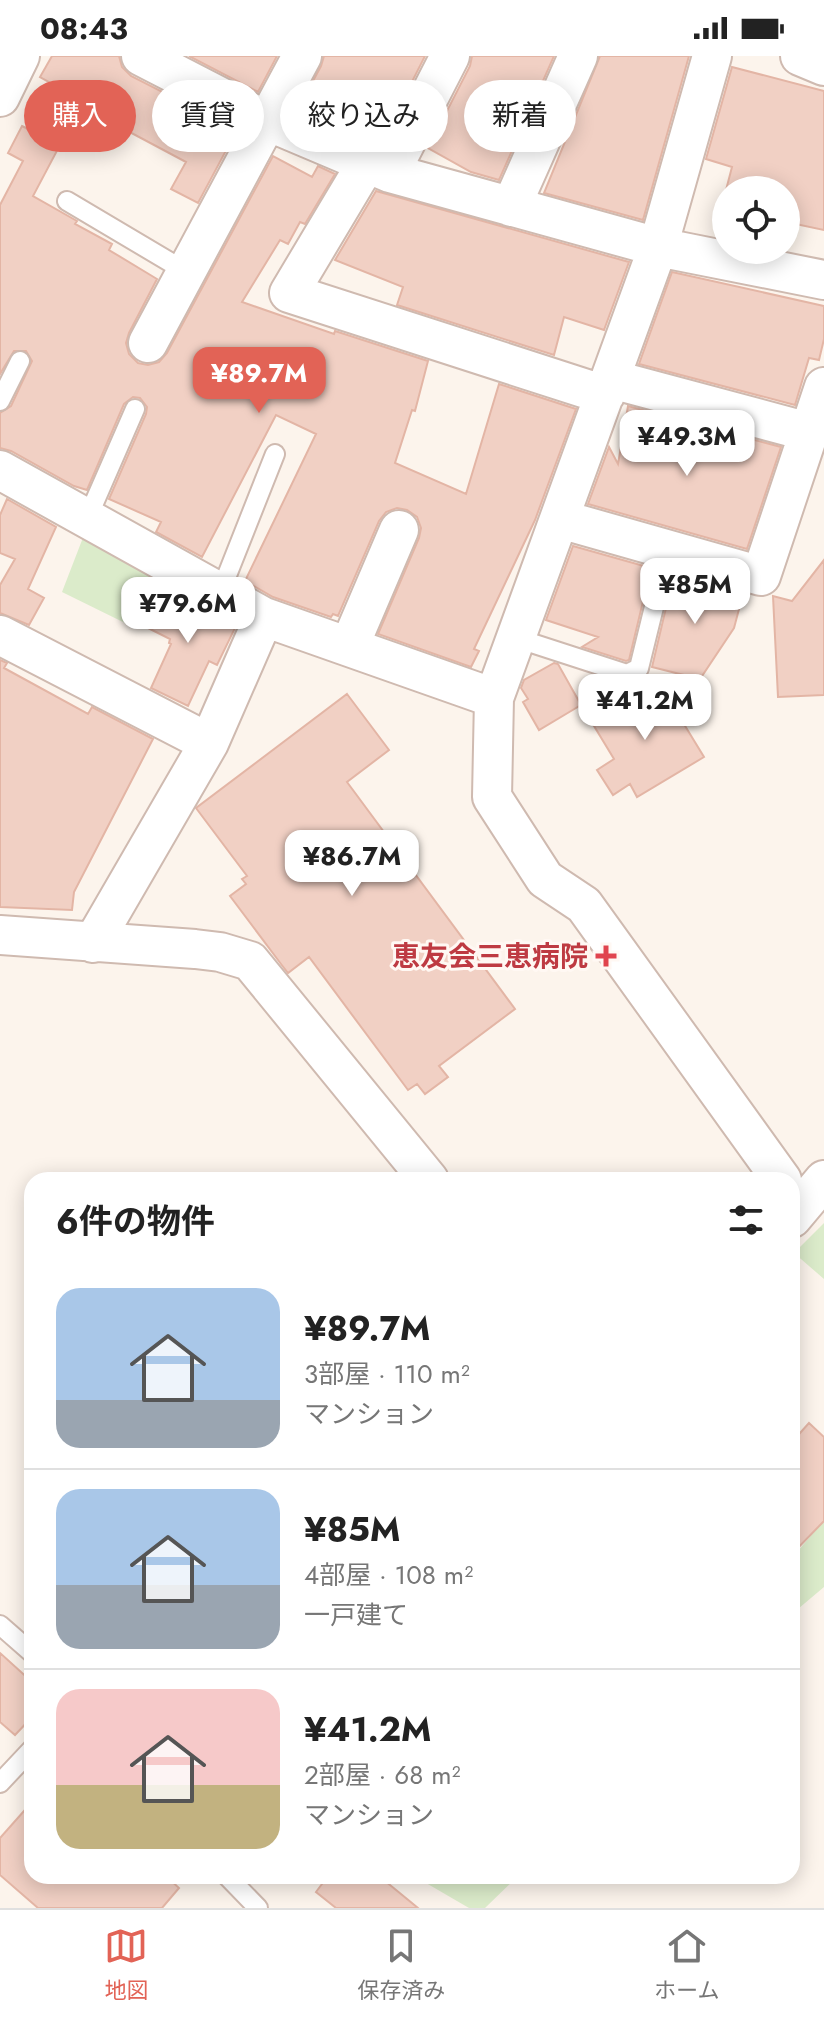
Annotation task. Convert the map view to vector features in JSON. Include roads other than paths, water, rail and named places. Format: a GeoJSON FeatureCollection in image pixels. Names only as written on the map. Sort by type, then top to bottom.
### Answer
{"type":"FeatureCollection","features":[{"type":"Feature","properties":{"kind":"street"},"geometry":{"type":"LineString","coordinates":[[0,97],[20,56]]}},
{"type":"Feature","properties":{"kind":"street"},"geometry":{"type":"LineString","coordinates":[[141,56],[267,121],[378,168],[658,247],[824,280]]}},
{"type":"Feature","properties":{"kind":"street"},"geometry":{"type":"LineString","coordinates":[[148,343],[302,56]]}},
{"type":"Feature","properties":{"kind":"street"},"geometry":{"type":"LineString","coordinates":[[450,56],[378,168],[289,293],[608,387],[809,432]]}},
{"type":"Feature","properties":{"kind":"street"},"geometry":{"type":"LineString","coordinates":[[511,207],[578,56]]}},
{"type":"Feature","properties":{"kind":"street"},"geometry":{"type":"LineString","coordinates":[[712,56],[658,247],[494,698],[492,797],[545,879],[584,905],[780,1172]]}},
{"type":"Feature","properties":{"kind":"street"},"geometry":{"type":"LineString","coordinates":[[800,56],[824,66]]}},
{"type":"Feature","properties":{"kind":"street"},"geometry":{"type":"LineString","coordinates":[[560,519],[761,576],[824,387]]}},
{"type":"Feature","properties":{"kind":"street"},"geometry":{"type":"LineString","coordinates":[[0,470],[264,617],[494,698]]}},
{"type":"Feature","properties":{"kind":"street"},"geometry":{"type":"LineString","coordinates":[[349,647],[399,530]]}},
{"type":"Feature","properties":{"kind":"street"},"geometry":{"type":"LineString","coordinates":[[93,943],[209,743],[264,617]]}},
{"type":"Feature","properties":{"kind":"street"},"geometry":{"type":"LineString","coordinates":[[0,635],[209,743]]}},
{"type":"Feature","properties":{"kind":"street"},"geometry":{"type":"LineString","coordinates":[[0,935],[195,949],[250,961],[422,1172]]}},
{"type":"Feature","properties":{"kind":"lane"},"geometry":{"type":"LineString","coordinates":[[67,201],[185,271]]}},
{"type":"Feature","properties":{"kind":"lane"},"geometry":{"type":"LineString","coordinates":[[0,401],[20,361]]}},
{"type":"Feature","properties":{"kind":"lane"},"geometry":{"type":"LineString","coordinates":[[87,519],[135,409]]}},
{"type":"Feature","properties":{"kind":"lane"},"geometry":{"type":"LineString","coordinates":[[220,593],[275,454]]}},
{"type":"Feature","properties":{"kind":"lane"},"geometry":{"type":"LineString","coordinates":[[516,638],[627,674],[639,668],[668,550]]}},
{"type":"Feature","properties":{"kind":"lane"},"geometry":{"type":"LineString","coordinates":[[0,1625],[24,1646]]}},
{"type":"Feature","properties":{"kind":"lane"},"geometry":{"type":"LineString","coordinates":[[0,1783],[24,1758]]}},
{"type":"Feature","properties":{"kind":"lane"},"geometry":{"type":"LineString","coordinates":[[233,1884],[251,1906]]}},
{"type":"Feature","properties":{"kind":"place","name":"恵友会三恵病院"},"geometry":{"type":"Point","coordinates":[606,956]}}]}
